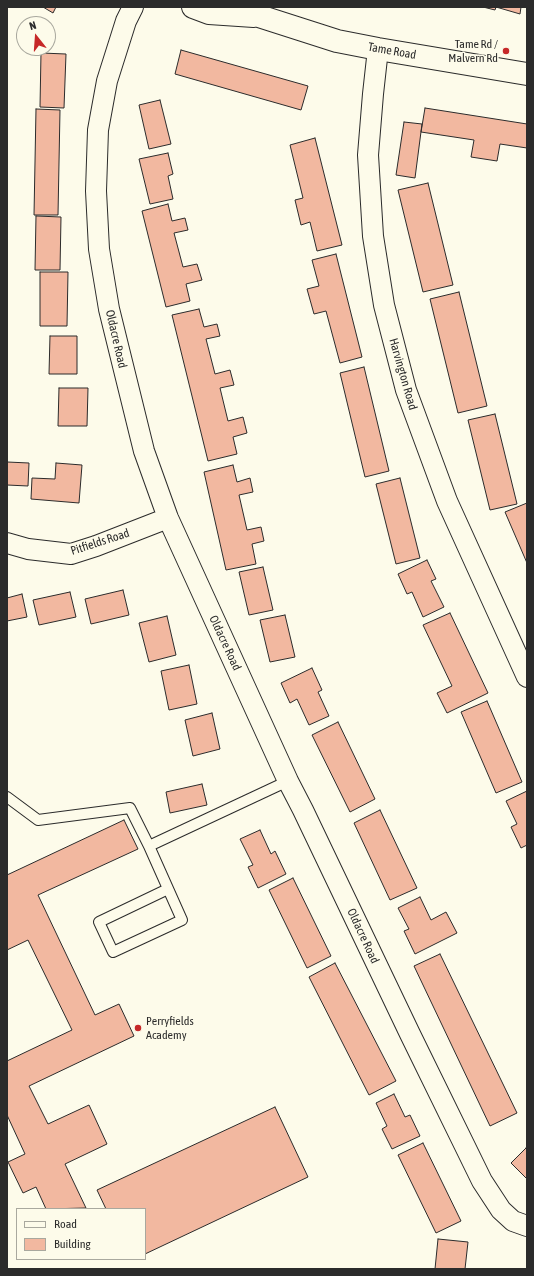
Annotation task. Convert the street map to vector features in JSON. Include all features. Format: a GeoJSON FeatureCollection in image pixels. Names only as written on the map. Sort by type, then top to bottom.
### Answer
{"type":"FeatureCollection","features":[{"type":"Feature","properties":{"kind":"street","name":"Oldacre Road"},"geometry":{"type":"LineString","coordinates":[[133,7],[126,21],[107,81],[98,130],[96,191],[99,248],[109,309],[142,444],[168,518],[288,780],[304,810],[410,1034],[482,1181],[501,1210],[513,1221],[527,1226]]}},
{"type":"Feature","properties":{"kind":"street","name":"Tame Road"},"geometry":{"type":"LineString","coordinates":[[193,7],[208,13],[261,12]]}},
{"type":"Feature","properties":{"kind":"street","name":"Tame Road"},"geometry":{"type":"LineString","coordinates":[[239,7],[261,12],[337,41],[527,74]]}},
{"type":"Feature","properties":{"kind":"street","name":"Harvington Road"},"geometry":{"type":"LineString","coordinates":[[378,49],[368,155],[373,236],[384,305],[406,390],[447,501],[527,677]]}},
{"type":"Feature","properties":{"kind":"street","name":"Pitfields Road"},"geometry":{"type":"LineString","coordinates":[[7,543],[28,549],[71,554],[168,518]]}},
{"type":"Feature","properties":{"kind":"lane"},"geometry":{"type":"LineString","coordinates":[[149,846],[288,780]]}},
{"type":"Feature","properties":{"kind":"lane"},"geometry":{"type":"LineString","coordinates":[[7,797],[38,820],[130,808],[149,846],[182,920],[113,952],[99,922],[168,889]]}},
{"type":"Feature","properties":{"kind":"building"},"geometry":{"type":"Polygon","coordinates":[[[43,7],[56,7],[53,13],[43,7]]]}},
{"type":"Feature","properties":{"kind":"building"},"geometry":{"type":"Polygon","coordinates":[[[483,7],[496,7],[495,10],[483,7]]]}},
{"type":"Feature","properties":{"kind":"building"},"geometry":{"type":"Polygon","coordinates":[[[496,7],[521,7],[520,14],[496,7]]]}},
{"type":"Feature","properties":{"kind":"building"},"geometry":{"type":"Polygon","coordinates":[[[181,50],[308,86],[301,110],[175,74],[181,50]]]}},
{"type":"Feature","properties":{"kind":"building"},"geometry":{"type":"Polygon","coordinates":[[[66,54],[64,108],[40,107],[41,56],[66,54]]]}},
{"type":"Feature","properties":{"kind":"building"},"geometry":{"type":"Polygon","coordinates":[[[160,100],[171,144],[149,149],[139,105],[160,100]]]}},
{"type":"Feature","properties":{"kind":"building"},"geometry":{"type":"Polygon","coordinates":[[[425,108],[527,124],[527,148],[500,144],[497,161],[471,157],[474,140],[421,132],[425,108]]]}},
{"type":"Feature","properties":{"kind":"building"},"geometry":{"type":"Polygon","coordinates":[[[36,109],[60,110],[58,215],[34,215],[36,109]]]}},
{"type":"Feature","properties":{"kind":"building"},"geometry":{"type":"Polygon","coordinates":[[[404,122],[422,124],[415,178],[396,175],[404,122]]]}},
{"type":"Feature","properties":{"kind":"building"},"geometry":{"type":"Polygon","coordinates":[[[315,138],[342,245],[317,251],[310,222],[301,225],[295,200],[303,198],[290,145],[315,138]]]}},
{"type":"Feature","properties":{"kind":"building"},"geometry":{"type":"Polygon","coordinates":[[[168,153],[173,174],[168,176],[173,199],[150,204],[139,159],[168,153]]]}},
{"type":"Feature","properties":{"kind":"building"},"geometry":{"type":"Polygon","coordinates":[[[428,183],[453,285],[423,292],[398,190],[428,183]]]}},
{"type":"Feature","properties":{"kind":"building"},"geometry":{"type":"Polygon","coordinates":[[[168,204],[172,221],[185,218],[188,230],[174,233],[183,267],[197,264],[202,280],[186,284],[190,301],[166,307],[142,211],[168,204]]]}},
{"type":"Feature","properties":{"kind":"building"},"geometry":{"type":"Polygon","coordinates":[[[36,216],[61,217],[60,270],[35,270],[36,216]]]}},
{"type":"Feature","properties":{"kind":"building"},"geometry":{"type":"Polygon","coordinates":[[[336,254],[362,357],[340,363],[326,311],[314,314],[307,289],[319,286],[312,260],[336,254]]]}},
{"type":"Feature","properties":{"kind":"building"},"geometry":{"type":"Polygon","coordinates":[[[40,272],[68,272],[67,326],[40,326],[40,272]]]}},
{"type":"Feature","properties":{"kind":"building"},"geometry":{"type":"Polygon","coordinates":[[[459,292],[487,406],[458,413],[430,299],[459,292]]]}},
{"type":"Feature","properties":{"kind":"building"},"geometry":{"type":"Polygon","coordinates":[[[199,309],[204,327],[217,324],[220,336],[206,339],[215,374],[230,370],[234,385],[220,388],[228,421],[243,417],[247,433],[233,437],[237,454],[208,461],[172,315],[199,309]]]}},
{"type":"Feature","properties":{"kind":"building"},"geometry":{"type":"Polygon","coordinates":[[[50,336],[77,336],[77,374],[49,374],[50,336]]]}},
{"type":"Feature","properties":{"kind":"building"},"geometry":{"type":"Polygon","coordinates":[[[364,367],[389,471],[365,477],[340,373],[364,367]]]}},
{"type":"Feature","properties":{"kind":"building"},"geometry":{"type":"Polygon","coordinates":[[[59,388],[88,388],[87,426],[58,426],[59,388]]]}},
{"type":"Feature","properties":{"kind":"building"},"geometry":{"type":"Polygon","coordinates":[[[495,414],[517,504],[490,510],[468,420],[495,414]]]}},
{"type":"Feature","properties":{"kind":"building"},"geometry":{"type":"Polygon","coordinates":[[[7,462],[29,463],[28,486],[7,485],[7,462]]]}},
{"type":"Feature","properties":{"kind":"building"},"geometry":{"type":"Polygon","coordinates":[[[56,463],[82,465],[79,503],[31,499],[32,478],[55,479],[56,463]]]}},
{"type":"Feature","properties":{"kind":"building"},"geometry":{"type":"Polygon","coordinates":[[[233,465],[237,482],[250,478],[253,492],[239,495],[247,530],[261,527],[264,541],[252,544],[256,564],[226,570],[204,472],[233,465]]]}},
{"type":"Feature","properties":{"kind":"building"},"geometry":{"type":"Polygon","coordinates":[[[400,478],[420,558],[396,564],[376,484],[400,478]]]}},
{"type":"Feature","properties":{"kind":"building"},"geometry":{"type":"Polygon","coordinates":[[[527,503],[527,563],[505,512],[527,503]]]}},
{"type":"Feature","properties":{"kind":"building"},"geometry":{"type":"Polygon","coordinates":[[[427,560],[436,579],[431,581],[444,607],[423,617],[412,592],[407,594],[398,574],[427,560]]]}},
{"type":"Feature","properties":{"kind":"building"},"geometry":{"type":"Polygon","coordinates":[[[263,567],[273,610],[249,615],[239,572],[263,567]]]}},
{"type":"Feature","properties":{"kind":"building"},"geometry":{"type":"Polygon","coordinates":[[[123,590],[129,615],[91,624],[85,599],[123,590]]]}},
{"type":"Feature","properties":{"kind":"building"},"geometry":{"type":"Polygon","coordinates":[[[70,592],[76,617],[39,625],[33,600],[70,592]]]}},
{"type":"Feature","properties":{"kind":"building"},"geometry":{"type":"Polygon","coordinates":[[[22,594],[27,617],[7,621],[7,598],[22,594]]]}},
{"type":"Feature","properties":{"kind":"building"},"geometry":{"type":"Polygon","coordinates":[[[450,613],[488,693],[447,713],[437,693],[452,686],[423,625],[450,613]]]}},
{"type":"Feature","properties":{"kind":"building"},"geometry":{"type":"Polygon","coordinates":[[[285,615],[295,657],[270,662],[260,620],[285,615]]]}},
{"type":"Feature","properties":{"kind":"building"},"geometry":{"type":"Polygon","coordinates":[[[167,616],[176,655],[149,662],[139,623],[167,616]]]}},
{"type":"Feature","properties":{"kind":"building"},"geometry":{"type":"Polygon","coordinates":[[[189,665],[197,704],[169,710],[161,671],[189,665]]]}},
{"type":"Feature","properties":{"kind":"building"},"geometry":{"type":"Polygon","coordinates":[[[312,668],[322,690],[318,692],[329,716],[309,725],[297,699],[290,703],[281,683],[312,668]]]}},
{"type":"Feature","properties":{"kind":"building"},"geometry":{"type":"Polygon","coordinates":[[[487,701],[522,782],[496,793],[461,712],[487,701]]]}},
{"type":"Feature","properties":{"kind":"building"},"geometry":{"type":"Polygon","coordinates":[[[212,713],[220,749],[193,756],[185,720],[212,713]]]}},
{"type":"Feature","properties":{"kind":"building"},"geometry":{"type":"Polygon","coordinates":[[[338,722],[375,799],[350,812],[312,735],[338,722]]]}},
{"type":"Feature","properties":{"kind":"building"},"geometry":{"type":"Polygon","coordinates":[[[202,784],[207,805],[170,813],[166,792],[202,784]]]}},
{"type":"Feature","properties":{"kind":"building"},"geometry":{"type":"Polygon","coordinates":[[[527,791],[527,845],[521,848],[511,827],[517,824],[506,801],[527,791]]]}},
{"type":"Feature","properties":{"kind":"building"},"geometry":{"type":"Polygon","coordinates":[[[380,810],[417,888],[390,900],[354,823],[380,810]]]}},
{"type":"Feature","properties":{"kind":"building"},"geometry":{"type":"Polygon","coordinates":[[[124,820],[138,849],[38,895],[95,1015],[119,1004],[134,1036],[29,1086],[48,1124],[89,1105],[107,1144],[65,1164],[86,1208],[46,1208],[36,1187],[23,1193],[8,1162],[25,1154],[7,1115],[7,1061],[72,1030],[28,940],[7,950],[7,875],[124,820]]]}},
{"type":"Feature","properties":{"kind":"building"},"geometry":{"type":"Polygon","coordinates":[[[260,830],[271,854],[275,851],[286,874],[258,888],[248,867],[253,865],[240,839],[260,830]]]}},
{"type":"Feature","properties":{"kind":"building"},"geometry":{"type":"Polygon","coordinates":[[[293,878],[331,956],[307,968],[269,890],[293,878]]]}},
{"type":"Feature","properties":{"kind":"building"},"geometry":{"type":"Polygon","coordinates":[[[420,897],[431,920],[446,912],[457,933],[415,954],[404,931],[409,929],[398,908],[420,897]]]}},
{"type":"Feature","properties":{"kind":"building"},"geometry":{"type":"Polygon","coordinates":[[[440,954],[517,1113],[490,1126],[414,966],[440,954]]]}},
{"type":"Feature","properties":{"kind":"building"},"geometry":{"type":"Polygon","coordinates":[[[335,963],[396,1081],[369,1095],[309,977],[335,963]]]}},
{"type":"Feature","properties":{"kind":"building"},"geometry":{"type":"Polygon","coordinates":[[[394,1094],[405,1117],[410,1115],[420,1136],[392,1149],[382,1129],[387,1126],[376,1103],[394,1094]]]}},
{"type":"Feature","properties":{"kind":"building"},"geometry":{"type":"Polygon","coordinates":[[[275,1107],[308,1177],[146,1254],[146,1208],[106,1208],[97,1190],[275,1107]]]}},
{"type":"Feature","properties":{"kind":"building"},"geometry":{"type":"Polygon","coordinates":[[[423,1143],[461,1221],[436,1233],[398,1155],[423,1143]]]}},
{"type":"Feature","properties":{"kind":"building"},"geometry":{"type":"Polygon","coordinates":[[[526,1148],[527,1149],[527,1179],[511,1163],[526,1148]]]}},
{"type":"Feature","properties":{"kind":"building"},"geometry":{"type":"Polygon","coordinates":[[[438,1239],[468,1242],[465,1269],[435,1269],[438,1239]]]}},
{"type":"Feature","properties":{"kind":"place","name":"Tame Rd / Malvern Rd"},"geometry":{"type":"Point","coordinates":[506,51]}},
{"type":"Feature","properties":{"kind":"place","name":"Perryfields Academy"},"geometry":{"type":"Point","coordinates":[138,1028]}}]}
